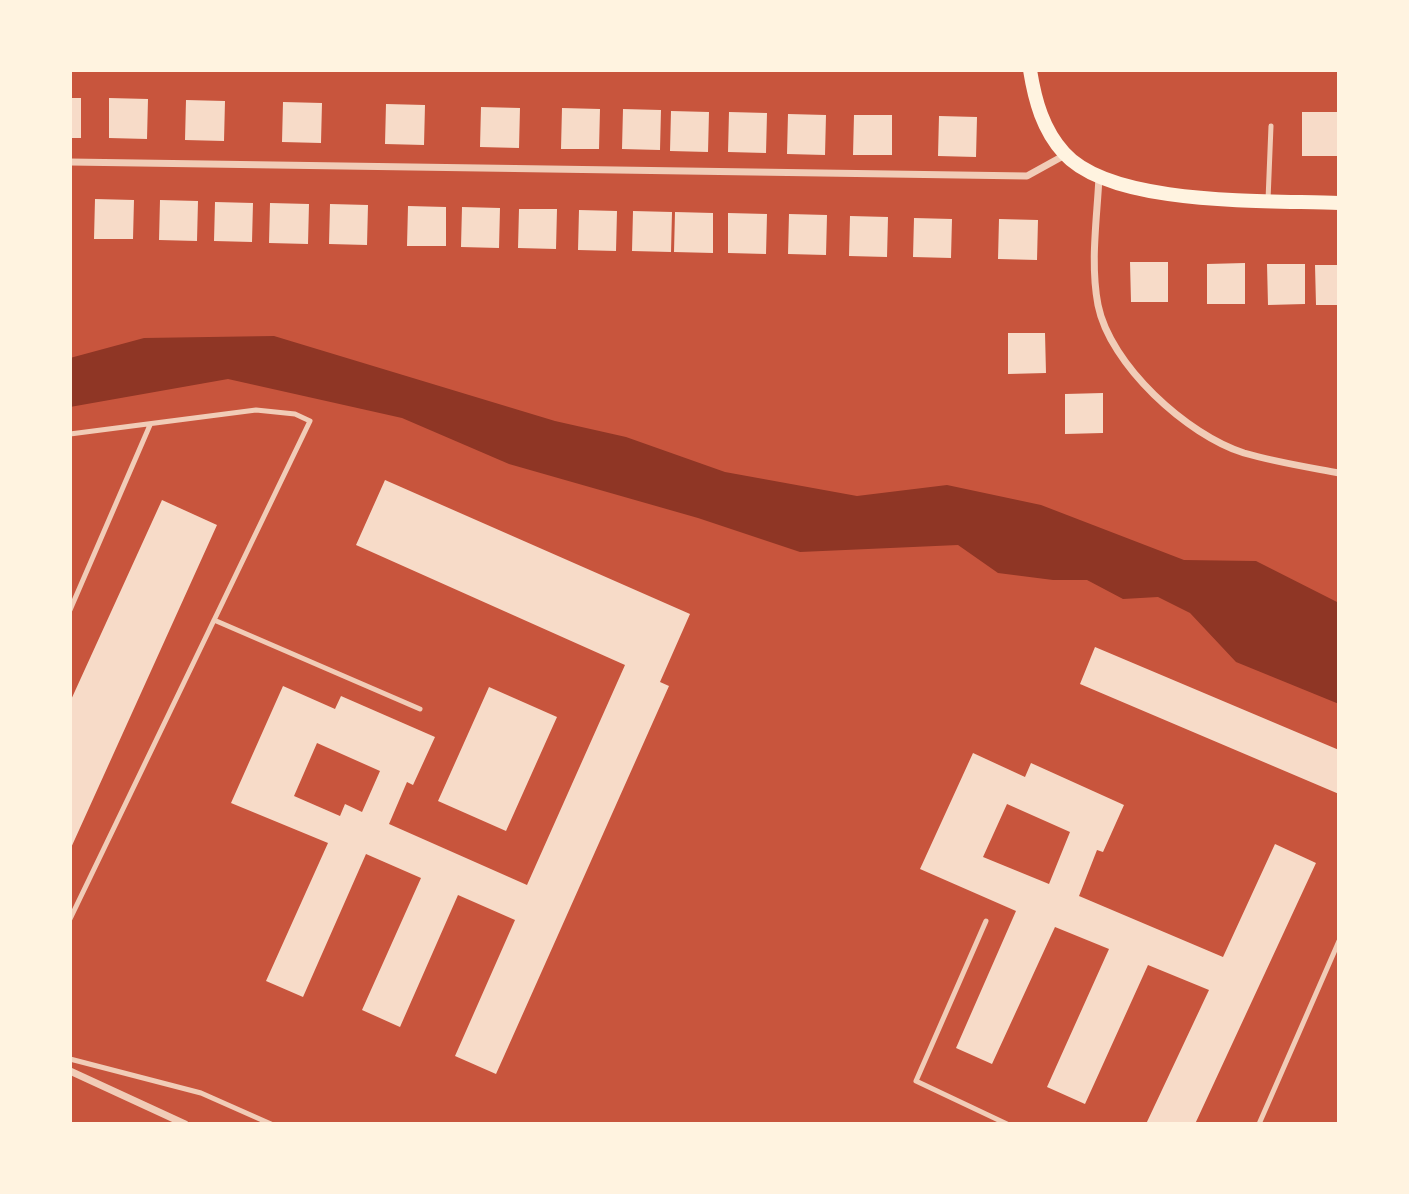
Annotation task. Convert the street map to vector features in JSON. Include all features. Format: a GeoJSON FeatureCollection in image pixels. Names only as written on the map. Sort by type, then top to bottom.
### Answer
{"type":"FeatureCollection","features":[{"type":"Feature","properties":{"kind":"main road"},"geometry":{"type":"LineString","coordinates":[[1030,70],[1039,112],[1065,155],[1098,177],[1140,190],[1168,194],[1339,203]]}},
{"type":"Feature","properties":{"kind":"street"},"geometry":{"type":"LineString","coordinates":[[70,162],[1027,176],[1065,155]]}},
{"type":"Feature","properties":{"kind":"street"},"geometry":{"type":"LineString","coordinates":[[1098,177],[1094,278],[1099,308],[1108,335],[1139,378],[1188,422],[1242,452],[1339,473]]}},
{"type":"Feature","properties":{"kind":"street"},"geometry":{"type":"LineString","coordinates":[[70,1071],[184,1124]]}},
{"type":"Feature","properties":{"kind":"lane"},"geometry":{"type":"LineString","coordinates":[[1268,200],[1271,126]]}},
{"type":"Feature","properties":{"kind":"lane"},"geometry":{"type":"LineString","coordinates":[[70,434],[256,410],[295,414],[310,421],[70,919]]}},
{"type":"Feature","properties":{"kind":"lane"},"geometry":{"type":"LineString","coordinates":[[70,610],[150,425]]}},
{"type":"Feature","properties":{"kind":"lane"},"geometry":{"type":"LineString","coordinates":[[214,620],[420,709]]}},
{"type":"Feature","properties":{"kind":"lane"},"geometry":{"type":"LineString","coordinates":[[986,922],[916,1080],[1007,1124]]}},
{"type":"Feature","properties":{"kind":"lane"},"geometry":{"type":"LineString","coordinates":[[1259,1124],[1339,941]]}},
{"type":"Feature","properties":{"kind":"lane"},"geometry":{"type":"LineString","coordinates":[[70,1059],[201,1093],[271,1124]]}},
{"type":"Feature","properties":{"kind":"shaded area"},"geometry":{"type":"Polygon","coordinates":[[[274,336],[555,421],[626,437],[725,472],[857,496],[947,485],[1041,505],[1184,560],[1256,561],[1339,603],[1339,704],[1236,662],[1190,613],[1158,597],[1123,599],[1087,580],[1053,580],[998,573],[958,545],[800,552],[698,518],[509,464],[402,418],[228,379],[70,407],[70,358],[144,338],[274,336]]]}},
{"type":"Feature","properties":{"kind":"building"},"geometry":{"type":"Polygon","coordinates":[[[70,98],[81,98],[81,138],[70,138],[70,98]]]}},
{"type":"Feature","properties":{"kind":"building"},"geometry":{"type":"Polygon","coordinates":[[[109,98],[148,99],[147,139],[109,138],[109,98]]]}},
{"type":"Feature","properties":{"kind":"building"},"geometry":{"type":"Polygon","coordinates":[[[186,100],[225,101],[224,141],[185,140],[186,100]]]}},
{"type":"Feature","properties":{"kind":"building"},"geometry":{"type":"Polygon","coordinates":[[[283,102],[322,103],[321,143],[282,142],[283,102]]]}},
{"type":"Feature","properties":{"kind":"building"},"geometry":{"type":"Polygon","coordinates":[[[386,104],[425,105],[424,145],[385,144],[386,104]]]}},
{"type":"Feature","properties":{"kind":"building"},"geometry":{"type":"Polygon","coordinates":[[[481,107],[520,108],[519,148],[480,147],[481,107]]]}},
{"type":"Feature","properties":{"kind":"building"},"geometry":{"type":"Polygon","coordinates":[[[562,108],[600,109],[599,149],[561,149],[562,108]]]}},
{"type":"Feature","properties":{"kind":"building"},"geometry":{"type":"Polygon","coordinates":[[[623,109],[661,110],[660,150],[622,149],[623,109]]]}},
{"type":"Feature","properties":{"kind":"building"},"geometry":{"type":"Polygon","coordinates":[[[671,111],[709,112],[708,152],[670,151],[671,111]]]}},
{"type":"Feature","properties":{"kind":"building"},"geometry":{"type":"Polygon","coordinates":[[[729,112],[767,113],[766,153],[728,152],[729,112]]]}},
{"type":"Feature","properties":{"kind":"building"},"geometry":{"type":"Polygon","coordinates":[[[1302,112],[1339,112],[1339,156],[1302,156],[1302,112]]]}},
{"type":"Feature","properties":{"kind":"building"},"geometry":{"type":"Polygon","coordinates":[[[788,114],[826,115],[825,155],[787,154],[788,114]]]}},
{"type":"Feature","properties":{"kind":"building"},"geometry":{"type":"Polygon","coordinates":[[[854,115],[892,115],[892,155],[853,155],[854,115]]]}},
{"type":"Feature","properties":{"kind":"building"},"geometry":{"type":"Polygon","coordinates":[[[939,116],[977,117],[976,157],[938,156],[939,116]]]}},
{"type":"Feature","properties":{"kind":"building"},"geometry":{"type":"Polygon","coordinates":[[[95,199],[134,200],[133,239],[94,239],[95,199]]]}},
{"type":"Feature","properties":{"kind":"building"},"geometry":{"type":"Polygon","coordinates":[[[160,200],[198,201],[197,241],[159,240],[160,200]]]}},
{"type":"Feature","properties":{"kind":"building"},"geometry":{"type":"Polygon","coordinates":[[[215,202],[253,203],[252,242],[214,241],[215,202]]]}},
{"type":"Feature","properties":{"kind":"building"},"geometry":{"type":"Polygon","coordinates":[[[270,203],[309,204],[308,244],[269,243],[270,203]]]}},
{"type":"Feature","properties":{"kind":"building"},"geometry":{"type":"Polygon","coordinates":[[[330,204],[368,205],[367,245],[329,244],[330,204]]]}},
{"type":"Feature","properties":{"kind":"building"},"geometry":{"type":"Polygon","coordinates":[[[408,206],[446,207],[446,246],[407,246],[408,206]]]}},
{"type":"Feature","properties":{"kind":"building"},"geometry":{"type":"Polygon","coordinates":[[[462,207],[500,208],[499,248],[461,247],[462,207]]]}},
{"type":"Feature","properties":{"kind":"building"},"geometry":{"type":"Polygon","coordinates":[[[519,209],[557,209],[556,249],[518,248],[519,209]]]}},
{"type":"Feature","properties":{"kind":"building"},"geometry":{"type":"Polygon","coordinates":[[[579,210],[617,211],[616,251],[578,250],[579,210]]]}},
{"type":"Feature","properties":{"kind":"building"},"geometry":{"type":"Polygon","coordinates":[[[633,211],[672,212],[671,252],[632,251],[633,211]]]}},
{"type":"Feature","properties":{"kind":"building"},"geometry":{"type":"Polygon","coordinates":[[[675,212],[713,213],[713,253],[674,252],[675,212]]]}},
{"type":"Feature","properties":{"kind":"building"},"geometry":{"type":"Polygon","coordinates":[[[728,213],[767,214],[766,254],[728,253],[728,213]]]}},
{"type":"Feature","properties":{"kind":"building"},"geometry":{"type":"Polygon","coordinates":[[[789,214],[827,215],[826,255],[788,254],[789,214]]]}},
{"type":"Feature","properties":{"kind":"building"},"geometry":{"type":"Polygon","coordinates":[[[850,216],[888,217],[887,257],[849,256],[850,216]]]}},
{"type":"Feature","properties":{"kind":"building"},"geometry":{"type":"Polygon","coordinates":[[[914,218],[952,219],[951,258],[913,257],[914,218]]]}},
{"type":"Feature","properties":{"kind":"building"},"geometry":{"type":"Polygon","coordinates":[[[999,219],[1038,220],[1037,260],[998,259],[999,219]]]}},
{"type":"Feature","properties":{"kind":"building"},"geometry":{"type":"Polygon","coordinates":[[[1130,262],[1168,262],[1168,302],[1131,302],[1130,262]]]}},
{"type":"Feature","properties":{"kind":"building"},"geometry":{"type":"Polygon","coordinates":[[[1245,263],[1245,304],[1207,304],[1207,264],[1245,263]]]}},
{"type":"Feature","properties":{"kind":"building"},"geometry":{"type":"Polygon","coordinates":[[[1267,264],[1305,264],[1305,304],[1268,305],[1267,264]]]}},
{"type":"Feature","properties":{"kind":"building"},"geometry":{"type":"Polygon","coordinates":[[[1315,265],[1339,265],[1339,305],[1316,305],[1315,265]]]}},
{"type":"Feature","properties":{"kind":"building"},"geometry":{"type":"Polygon","coordinates":[[[1008,333],[1045,333],[1046,373],[1008,374],[1008,333]]]}},
{"type":"Feature","properties":{"kind":"building"},"geometry":{"type":"Polygon","coordinates":[[[1103,393],[1103,433],[1065,434],[1065,394],[1103,393]]]}},
{"type":"Feature","properties":{"kind":"building"},"geometry":{"type":"Polygon","coordinates":[[[385,480],[690,614],[660,682],[669,686],[496,1074],[455,1056],[515,920],[458,895],[400,1027],[362,1010],[421,878],[366,854],[303,997],[266,981],[328,843],[231,803],[283,686],[335,709],[341,696],[435,737],[413,785],[407,782],[389,824],[527,885],[625,665],[356,545],[385,480]],[[317,743],[294,796],[340,816],[345,804],[362,812],[380,771],[317,743]]]}},
{"type":"Feature","properties":{"kind":"building"},"geometry":{"type":"Polygon","coordinates":[[[162,500],[217,525],[70,850],[70,702],[162,500]]]}},
{"type":"Feature","properties":{"kind":"building"},"geometry":{"type":"Polygon","coordinates":[[[1095,647],[1339,750],[1339,794],[1080,684],[1095,647]]]}},
{"type":"Feature","properties":{"kind":"building"},"geometry":{"type":"Polygon","coordinates":[[[489,687],[557,717],[506,831],[438,801],[489,687]]]}},
{"type":"Feature","properties":{"kind":"building"},"geometry":{"type":"Polygon","coordinates":[[[973,753],[1025,777],[1031,763],[1124,805],[1103,852],[1097,850],[1079,896],[1223,957],[1275,844],[1316,863],[1195,1124],[1146,1124],[1209,990],[1148,965],[1085,1104],[1047,1087],[1109,949],[1055,927],[992,1064],[956,1048],[1016,911],[920,869],[973,753]],[[1007,804],[983,857],[1049,884],[1070,832],[1007,804]]]}}]}
